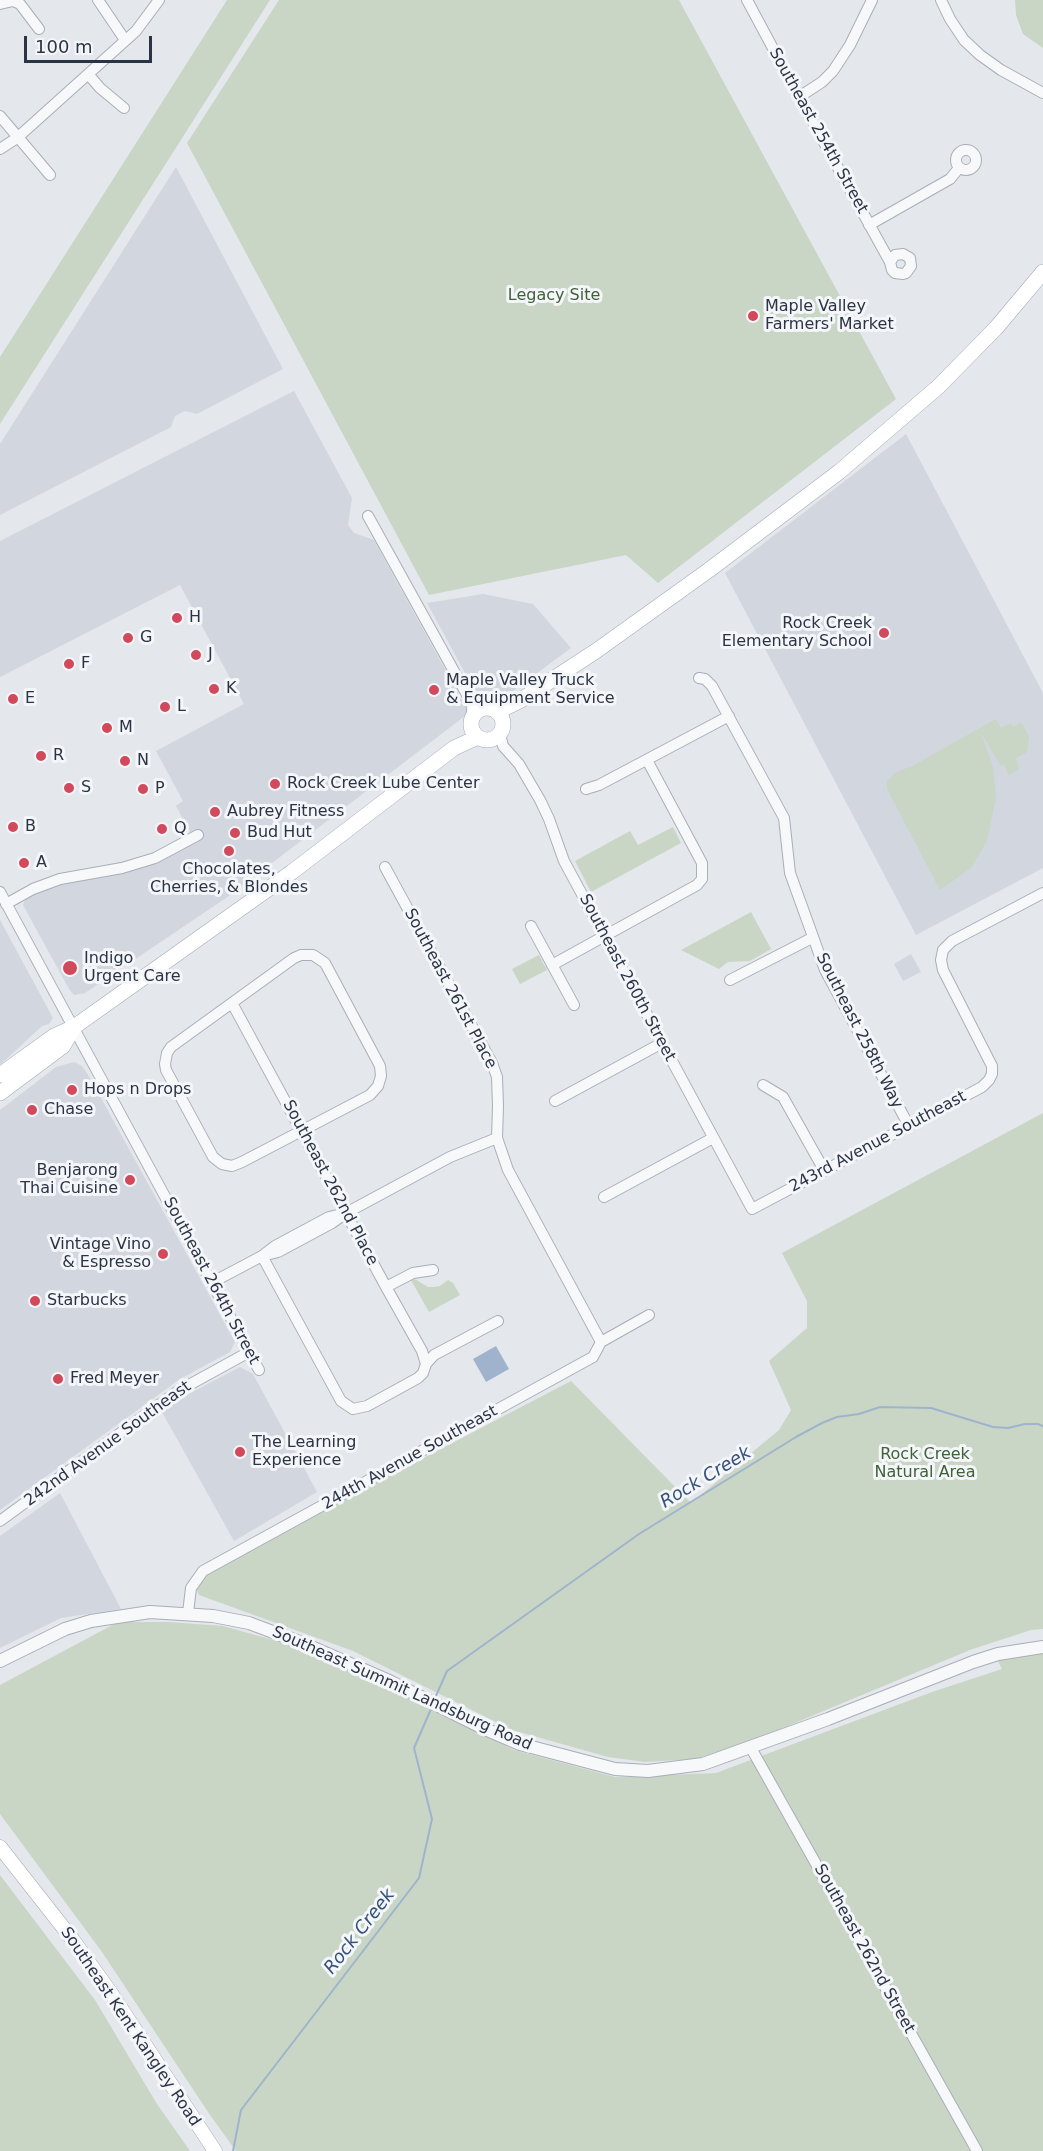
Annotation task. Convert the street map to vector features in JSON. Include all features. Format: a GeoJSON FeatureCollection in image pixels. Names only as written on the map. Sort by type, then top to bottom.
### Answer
{"type":"FeatureCollection","features":[{"type":"Feature","properties":{"kind":"main road"},"geometry":{"type":"LineString","coordinates":[[0,1076],[54,1036],[74,1027],[297,868],[454,748],[700,577],[839,472],[938,387],[996,328],[1043,272]]}},
{"type":"Feature","properties":{"kind":"main road"},"geometry":{"type":"LineString","coordinates":[[0,1093],[63,1046],[74,1027]]}},
{"type":"Feature","properties":{"kind":"main road","name":"Southeast Kent Kangley Road"},"geometry":{"type":"LineString","coordinates":[[0,1847],[73,1940],[111,1993],[215,2151]]}},
{"type":"Feature","properties":{"kind":"street"},"geometry":{"type":"LineString","coordinates":[[98,0],[125,40]]}},
{"type":"Feature","properties":{"kind":"street"},"geometry":{"type":"LineString","coordinates":[[0,149],[17,138],[125,40],[144,21],[159,0]]}},
{"type":"Feature","properties":{"kind":"street","name":"Southeast 254th Street"},"geometry":{"type":"LineString","coordinates":[[747,0],[891,262]]}},
{"type":"Feature","properties":{"kind":"street"},"geometry":{"type":"LineString","coordinates":[[799,97],[822,82],[833,71],[850,45],[872,0]]}},
{"type":"Feature","properties":{"kind":"street"},"geometry":{"type":"LineString","coordinates":[[941,0],[964,40],[980,55],[1001,70],[1043,93]]}},
{"type":"Feature","properties":{"kind":"street"},"geometry":{"type":"LineString","coordinates":[[0,4],[14,1],[20,4],[39,29]]}},
{"type":"Feature","properties":{"kind":"street"},"geometry":{"type":"LineString","coordinates":[[88,74],[100,88],[124,108]]}},
{"type":"Feature","properties":{"kind":"street"},"geometry":{"type":"LineString","coordinates":[[0,116],[50,175]]}},
{"type":"Feature","properties":{"kind":"street"},"geometry":{"type":"LineString","coordinates":[[870,225],[950,179],[959,168]]}},
{"type":"Feature","properties":{"kind":"street","name":"Southeast 260th Street"},"geometry":{"type":"LineString","coordinates":[[368,516],[487,724],[519,764],[540,800],[564,861],[752,1209]]}},
{"type":"Feature","properties":{"kind":"street","name":"Southeast 258th Way"},"geometry":{"type":"LineString","coordinates":[[699,678],[705,679],[712,686],[784,818],[790,873],[812,938],[825,970],[909,1126]]}},
{"type":"Feature","properties":{"kind":"street"},"geometry":{"type":"LineString","coordinates":[[586,789],[599,785],[729,716]]}},
{"type":"Feature","properties":{"kind":"street"},"geometry":{"type":"LineString","coordinates":[[552,965],[697,885],[702,876],[702,863],[647,760]]}},
{"type":"Feature","properties":{"kind":"street"},"geometry":{"type":"LineString","coordinates":[[6,904],[33,889],[60,879],[122,868],[155,858],[198,835]]}},
{"type":"Feature","properties":{"kind":"street","name":"Southeast 261st Place"},"geometry":{"type":"LineString","coordinates":[[385,867],[492,1063],[497,1077],[497,1138],[508,1170],[601,1342]]}},
{"type":"Feature","properties":{"kind":"street","name":"Southeast 264th Street"},"geometry":{"type":"LineString","coordinates":[[0,892],[259,1370]]}},
{"type":"Feature","properties":{"kind":"street","name":"243rd Avenue Southeast"},"geometry":{"type":"LineString","coordinates":[[752,1209],[982,1087],[992,1074],[992,1066],[943,970],[941,960],[943,950],[952,941],[1043,893]]}},
{"type":"Feature","properties":{"kind":"street"},"geometry":{"type":"LineString","coordinates":[[531,926],[574,1005]]}},
{"type":"Feature","properties":{"kind":"street"},"geometry":{"type":"LineString","coordinates":[[730,980],[812,938]]}},
{"type":"Feature","properties":{"kind":"street"},"geometry":{"type":"LineString","coordinates":[[301,955],[313,955],[325,963],[380,1066],[378,1086],[370,1095],[242,1162],[232,1166],[222,1164],[213,1157],[166,1070],[165,1064],[171,1047],[232,1003],[294,958],[301,955]]}},
{"type":"Feature","properties":{"kind":"street","name":"Southeast 262nd Place"},"geometry":{"type":"LineString","coordinates":[[232,1003],[422,1352],[426,1364]]}},
{"type":"Feature","properties":{"kind":"street"},"geometry":{"type":"LineString","coordinates":[[555,1101],[662,1043]]}},
{"type":"Feature","properties":{"kind":"street"},"geometry":{"type":"LineString","coordinates":[[763,1085],[783,1097],[824,1170]]}},
{"type":"Feature","properties":{"kind":"street"},"geometry":{"type":"LineString","coordinates":[[212,1284],[262,1256],[274,1246],[329,1217],[346,1213],[450,1157],[497,1138]]}},
{"type":"Feature","properties":{"kind":"street"},"geometry":{"type":"LineString","coordinates":[[604,1197],[713,1138]]}},
{"type":"Feature","properties":{"kind":"street"},"geometry":{"type":"LineString","coordinates":[[262,1256],[341,1401],[352,1409],[368,1406],[418,1378],[434,1356],[498,1321]]}},
{"type":"Feature","properties":{"kind":"street"},"geometry":{"type":"LineString","coordinates":[[386,1287],[413,1273],[433,1270]]}},
{"type":"Feature","properties":{"kind":"street","name":"244th Avenue Southeast"},"geometry":{"type":"LineString","coordinates":[[188,1613],[191,1588],[203,1571],[593,1357],[601,1342],[649,1315]]}},
{"type":"Feature","properties":{"kind":"street","name":"242nd Avenue Southeast"},"geometry":{"type":"LineString","coordinates":[[0,1521],[178,1391],[249,1352]]}},
{"type":"Feature","properties":{"kind":"street","name":"Southeast Summit Landsburg Road"},"geometry":{"type":"LineString","coordinates":[[0,1661],[65,1629],[91,1621],[150,1612],[188,1613],[232,1619],[276,1633],[368,1672],[520,1744],[615,1769],[648,1771],[690,1766],[751,1748],[973,1662],[998,1654],[1043,1647]]}},
{"type":"Feature","properties":{"kind":"street","name":"Southeast 262nd Street"},"geometry":{"type":"LineString","coordinates":[[751,1748],[977,2151]]}},
{"type":"Feature","properties":{"kind":"shaded area"},"geometry":{"type":"Polygon","coordinates":[[[176,167],[283,369],[197,414],[185,411],[175,416],[171,427],[0,515],[0,444],[176,167]]]}},
{"type":"Feature","properties":{"kind":"shaded area"},"geometry":{"type":"Polygon","coordinates":[[[294,391],[352,498],[348,525],[354,533],[374,540],[469,713],[226,898],[85,993],[74,995],[23,905],[26,898],[57,885],[195,841],[176,806],[183,801],[156,751],[244,704],[180,585],[0,677],[0,541],[294,391]]]}},
{"type":"Feature","properties":{"kind":"shaded area","name":"Rock Creek Elementary School"},"geometry":{"type":"Polygon","coordinates":[[[906,434],[1043,693],[1043,868],[916,935],[725,573],[906,434]]]}},
{"type":"Feature","properties":{"kind":"shaded area"},"geometry":{"type":"Polygon","coordinates":[[[483,594],[533,604],[571,648],[498,702],[484,704],[427,603],[483,594]]]}},
{"type":"Feature","properties":{"kind":"shaded area"},"geometry":{"type":"Polygon","coordinates":[[[0,920],[53,1018],[49,1024],[42,1026],[0,1065],[0,920]]]}},
{"type":"Feature","properties":{"kind":"shaded area"},"geometry":{"type":"Polygon","coordinates":[[[911,954],[921,972],[903,981],[894,964],[911,954]]]}},
{"type":"Feature","properties":{"kind":"shaded area"},"geometry":{"type":"Polygon","coordinates":[[[74,1062],[82,1066],[90,1078],[235,1342],[230,1352],[180,1379],[0,1510],[0,1110],[56,1067],[74,1062]]]}},
{"type":"Feature","properties":{"kind":"shaded area","name":"The Learning Experience"},"geometry":{"type":"Polygon","coordinates":[[[240,1367],[253,1374],[317,1492],[234,1541],[162,1412],[179,1399],[240,1367]]]}},
{"type":"Feature","properties":{"kind":"shaded area"},"geometry":{"type":"Polygon","coordinates":[[[60,1493],[121,1609],[61,1618],[0,1648],[0,1536],[60,1493]]]}},
{"type":"Feature","properties":{"kind":"green space"},"geometry":{"type":"Polygon","coordinates":[[[227,0],[270,0],[0,424],[0,357],[227,0]]]}},
{"type":"Feature","properties":{"kind":"green space","name":"Legacy Site"},"geometry":{"type":"Polygon","coordinates":[[[279,0],[679,0],[896,399],[658,583],[626,555],[429,595],[187,143],[279,0]]]}},
{"type":"Feature","properties":{"kind":"green space"},"geometry":{"type":"Polygon","coordinates":[[[1015,0],[1043,0],[1043,48],[1023,34],[1016,15],[1015,0]]]}},
{"type":"Feature","properties":{"kind":"green space"},"geometry":{"type":"Polygon","coordinates":[[[996,719],[1001,728],[1011,723],[1013,727],[1021,722],[1029,736],[1027,752],[1016,758],[1019,769],[1009,775],[981,733],[993,767],[996,798],[987,841],[971,868],[940,890],[887,789],[887,781],[895,773],[914,765],[996,719]]]}},
{"type":"Feature","properties":{"kind":"green space"},"geometry":{"type":"Polygon","coordinates":[[[673,827],[681,843],[591,892],[575,861],[630,831],[638,845],[673,827]]]}},
{"type":"Feature","properties":{"kind":"green space"},"geometry":{"type":"Polygon","coordinates":[[[751,912],[771,949],[750,961],[728,962],[719,969],[681,950],[751,912]]]}},
{"type":"Feature","properties":{"kind":"green space"},"geometry":{"type":"Polygon","coordinates":[[[539,955],[547,970],[520,984],[512,969],[539,955]]]}},
{"type":"Feature","properties":{"kind":"green space","name":"Rock Creek Natural Area"},"geometry":{"type":"Polygon","coordinates":[[[1043,1113],[1043,1629],[1031,1630],[970,1650],[754,1740],[695,1759],[645,1762],[608,1757],[512,1730],[353,1651],[199,1595],[196,1587],[209,1570],[571,1381],[691,1503],[779,1430],[791,1410],[769,1361],[807,1328],[807,1301],[782,1253],[1043,1113]]]}},
{"type":"Feature","properties":{"kind":"green space"},"geometry":{"type":"Polygon","coordinates":[[[415,1279],[428,1287],[440,1286],[448,1280],[453,1283],[460,1295],[429,1312],[411,1280],[415,1279]]]}},
{"type":"Feature","properties":{"kind":"green space"},"geometry":{"type":"Polygon","coordinates":[[[118,1622],[169,1622],[223,1626],[320,1653],[514,1750],[615,1777],[716,1773],[932,1692],[1002,1669],[995,1655],[1043,1643],[1043,2151],[236,2151],[102,1952],[0,1814],[0,1685],[118,1622]]]}},
{"type":"Feature","properties":{"kind":"green space"},"geometry":{"type":"Polygon","coordinates":[[[0,1875],[95,2000],[157,2104],[190,2151],[0,2151],[0,1875]]]}},
{"type":"Feature","properties":{"kind":"water"},"geometry":{"type":"Polygon","coordinates":[[[496,1346],[509,1369],[486,1382],[473,1359],[496,1346]]]}},
{"type":"Feature","properties":{"kind":"waterway","name":"Rock Creek"},"geometry":{"type":"LineString","coordinates":[[435,1698],[447,1671],[639,1534],[822,1423],[880,1407],[931,1408],[993,1427],[1008,1428],[1025,1424],[1043,1426]]}},
{"type":"Feature","properties":{"kind":"waterway","name":"Rock Creek"},"geometry":{"type":"LineString","coordinates":[[233,2151],[241,2110],[419,1878],[432,1819],[414,1748],[431,1709]]}},
{"type":"Feature","properties":{"kind":"place","name":"Maple Valley Farmers' Market"},"geometry":{"type":"Point","coordinates":[753,316]}},
{"type":"Feature","properties":{"kind":"place","name":"H"},"geometry":{"type":"Point","coordinates":[177,618]}},
{"type":"Feature","properties":{"kind":"place","name":"Rock Creek Elementary School"},"geometry":{"type":"Point","coordinates":[884,633]}},
{"type":"Feature","properties":{"kind":"place","name":"G"},"geometry":{"type":"Point","coordinates":[128,638]}},
{"type":"Feature","properties":{"kind":"place","name":"J"},"geometry":{"type":"Point","coordinates":[196,655]}},
{"type":"Feature","properties":{"kind":"place","name":"F"},"geometry":{"type":"Point","coordinates":[69,664]}},
{"type":"Feature","properties":{"kind":"place","name":"K"},"geometry":{"type":"Point","coordinates":[214,689]}},
{"type":"Feature","properties":{"kind":"place","name":"Maple Valley Truck & Equipment Service"},"geometry":{"type":"Point","coordinates":[434,690]}},
{"type":"Feature","properties":{"kind":"place","name":"E"},"geometry":{"type":"Point","coordinates":[13,699]}},
{"type":"Feature","properties":{"kind":"place","name":"L"},"geometry":{"type":"Point","coordinates":[165,707]}},
{"type":"Feature","properties":{"kind":"place","name":"M"},"geometry":{"type":"Point","coordinates":[107,728]}},
{"type":"Feature","properties":{"kind":"place","name":"R"},"geometry":{"type":"Point","coordinates":[41,756]}},
{"type":"Feature","properties":{"kind":"place","name":"N"},"geometry":{"type":"Point","coordinates":[125,761]}},
{"type":"Feature","properties":{"kind":"place","name":"Rock Creek Lube Center"},"geometry":{"type":"Point","coordinates":[275,784]}},
{"type":"Feature","properties":{"kind":"place","name":"S"},"geometry":{"type":"Point","coordinates":[69,788]}},
{"type":"Feature","properties":{"kind":"place","name":"P"},"geometry":{"type":"Point","coordinates":[143,789]}},
{"type":"Feature","properties":{"kind":"place","name":"Aubrey Fitness"},"geometry":{"type":"Point","coordinates":[215,812]}},
{"type":"Feature","properties":{"kind":"place","name":"B"},"geometry":{"type":"Point","coordinates":[13,827]}},
{"type":"Feature","properties":{"kind":"place","name":"Q"},"geometry":{"type":"Point","coordinates":[162,829]}},
{"type":"Feature","properties":{"kind":"place","name":"Bud Hut"},"geometry":{"type":"Point","coordinates":[235,833]}},
{"type":"Feature","properties":{"kind":"place","name":"Chocolates, Cherries, & Blondes"},"geometry":{"type":"Point","coordinates":[229,851]}},
{"type":"Feature","properties":{"kind":"place","name":"A"},"geometry":{"type":"Point","coordinates":[24,863]}},
{"type":"Feature","properties":{"kind":"place","name":"Indigo Urgent Care"},"geometry":{"type":"Point","coordinates":[70,968]}},
{"type":"Feature","properties":{"kind":"place","name":"Hops n Drops"},"geometry":{"type":"Point","coordinates":[72,1090]}},
{"type":"Feature","properties":{"kind":"place","name":"Chase"},"geometry":{"type":"Point","coordinates":[32,1110]}},
{"type":"Feature","properties":{"kind":"place","name":"Benjarong Thai Cuisine"},"geometry":{"type":"Point","coordinates":[130,1180]}},
{"type":"Feature","properties":{"kind":"place","name":"Vintage Vino & Espresso"},"geometry":{"type":"Point","coordinates":[163,1254]}},
{"type":"Feature","properties":{"kind":"place","name":"Starbucks"},"geometry":{"type":"Point","coordinates":[35,1301]}},
{"type":"Feature","properties":{"kind":"place","name":"Fred Meyer"},"geometry":{"type":"Point","coordinates":[58,1379]}},
{"type":"Feature","properties":{"kind":"place","name":"The Learning Experience"},"geometry":{"type":"Point","coordinates":[240,1452]}}]}
